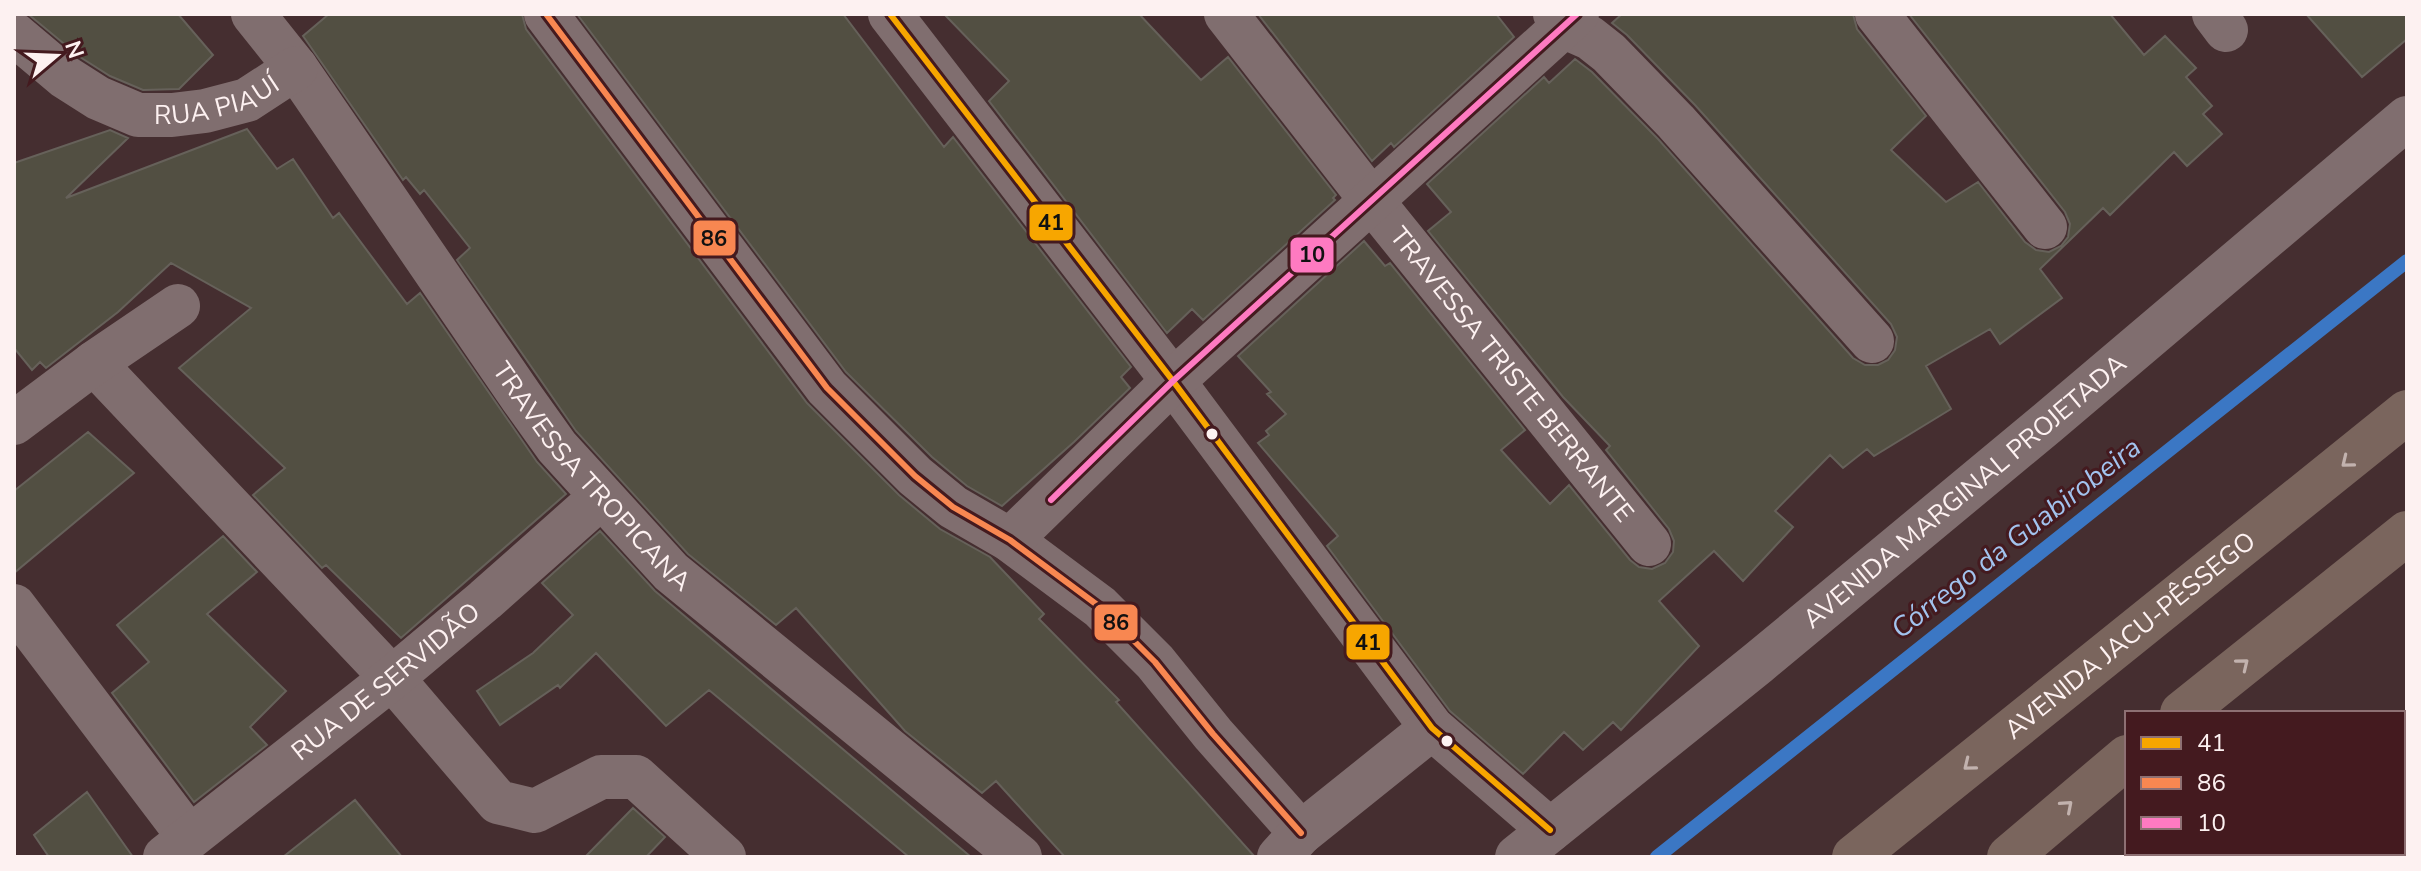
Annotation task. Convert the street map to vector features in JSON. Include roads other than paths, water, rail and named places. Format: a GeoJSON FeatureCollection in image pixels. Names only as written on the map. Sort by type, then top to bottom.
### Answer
{"type":"FeatureCollection","features":[{"type":"Feature","properties":{"kind":"highway","name":"AVENIDA JACU-PÊSSEGO"},"geometry":{"type":"LineString","coordinates":[[1854,857],[2407,412]]}},
{"type":"Feature","properties":{"kind":"highway"},"geometry":{"type":"LineString","coordinates":[[2184,711],[2407,533]]}},
{"type":"Feature","properties":{"kind":"highway"},"geometry":{"type":"LineString","coordinates":[[2009,857],[2125,759]]}},
{"type":"Feature","properties":{"kind":"street","name":"TRAVESSA TROPICANA"},"geometry":{"type":"LineString","coordinates":[[253,14],[296,68],[557,447],[601,497],[671,572],[1020,857]]}},
{"type":"Feature","properties":{"kind":"street"},"geometry":{"type":"LineString","coordinates":[[546,14],[827,388],[915,476],[953,507],[1010,540],[1100,607],[1155,662],[1213,734],[1290,845],[1432,728]]}},
{"type":"Feature","properties":{"kind":"street"},"geometry":{"type":"LineString","coordinates":[[890,14],[1173,381],[1432,728],[1534,844]]}},
{"type":"Feature","properties":{"kind":"street","name":"TRAVESSA TRISTE BERRANTE"},"geometry":{"type":"LineString","coordinates":[[1226,14],[1372,201],[1649,544]]}},
{"type":"Feature","properties":{"kind":"street"},"geometry":{"type":"LineString","coordinates":[[1877,14],[2045,227]]}},
{"type":"Feature","properties":{"kind":"street"},"geometry":{"type":"LineString","coordinates":[[1010,540],[1173,381],[1372,201],[1566,18],[1609,53],[1676,122],[1872,341]]}},
{"type":"Feature","properties":{"kind":"street","name":"RUA PIAUÍ"},"geometry":{"type":"LineString","coordinates":[[14,34],[65,77],[98,98],[138,115],[205,111],[247,100],[296,68]]}},
{"type":"Feature","properties":{"kind":"street","name":"AVENIDA MARGINAL PROJETADA"},"geometry":{"type":"LineString","coordinates":[[1534,844],[2046,424],[2407,118]]}},
{"type":"Feature","properties":{"kind":"street"},"geometry":{"type":"LineString","coordinates":[[14,423],[178,306]]}},
{"type":"Feature","properties":{"kind":"street"},"geometry":{"type":"LineString","coordinates":[[94,363],[392,678],[498,802],[535,811],[601,777],[636,777],[724,857]]}},
{"type":"Feature","properties":{"kind":"street","name":"RUA DE SERVIDÃO"},"geometry":{"type":"LineString","coordinates":[[177,847],[392,678],[601,497]]}},
{"type":"Feature","properties":{"kind":"street"},"geometry":{"type":"LineString","coordinates":[[14,606],[177,847]]}},
{"type":"Feature","properties":{"kind":"waterway","name":"Córrego da Guabirobeira"},"geometry":{"type":"LineString","coordinates":[[1657,857],[2407,261]]}}]}
